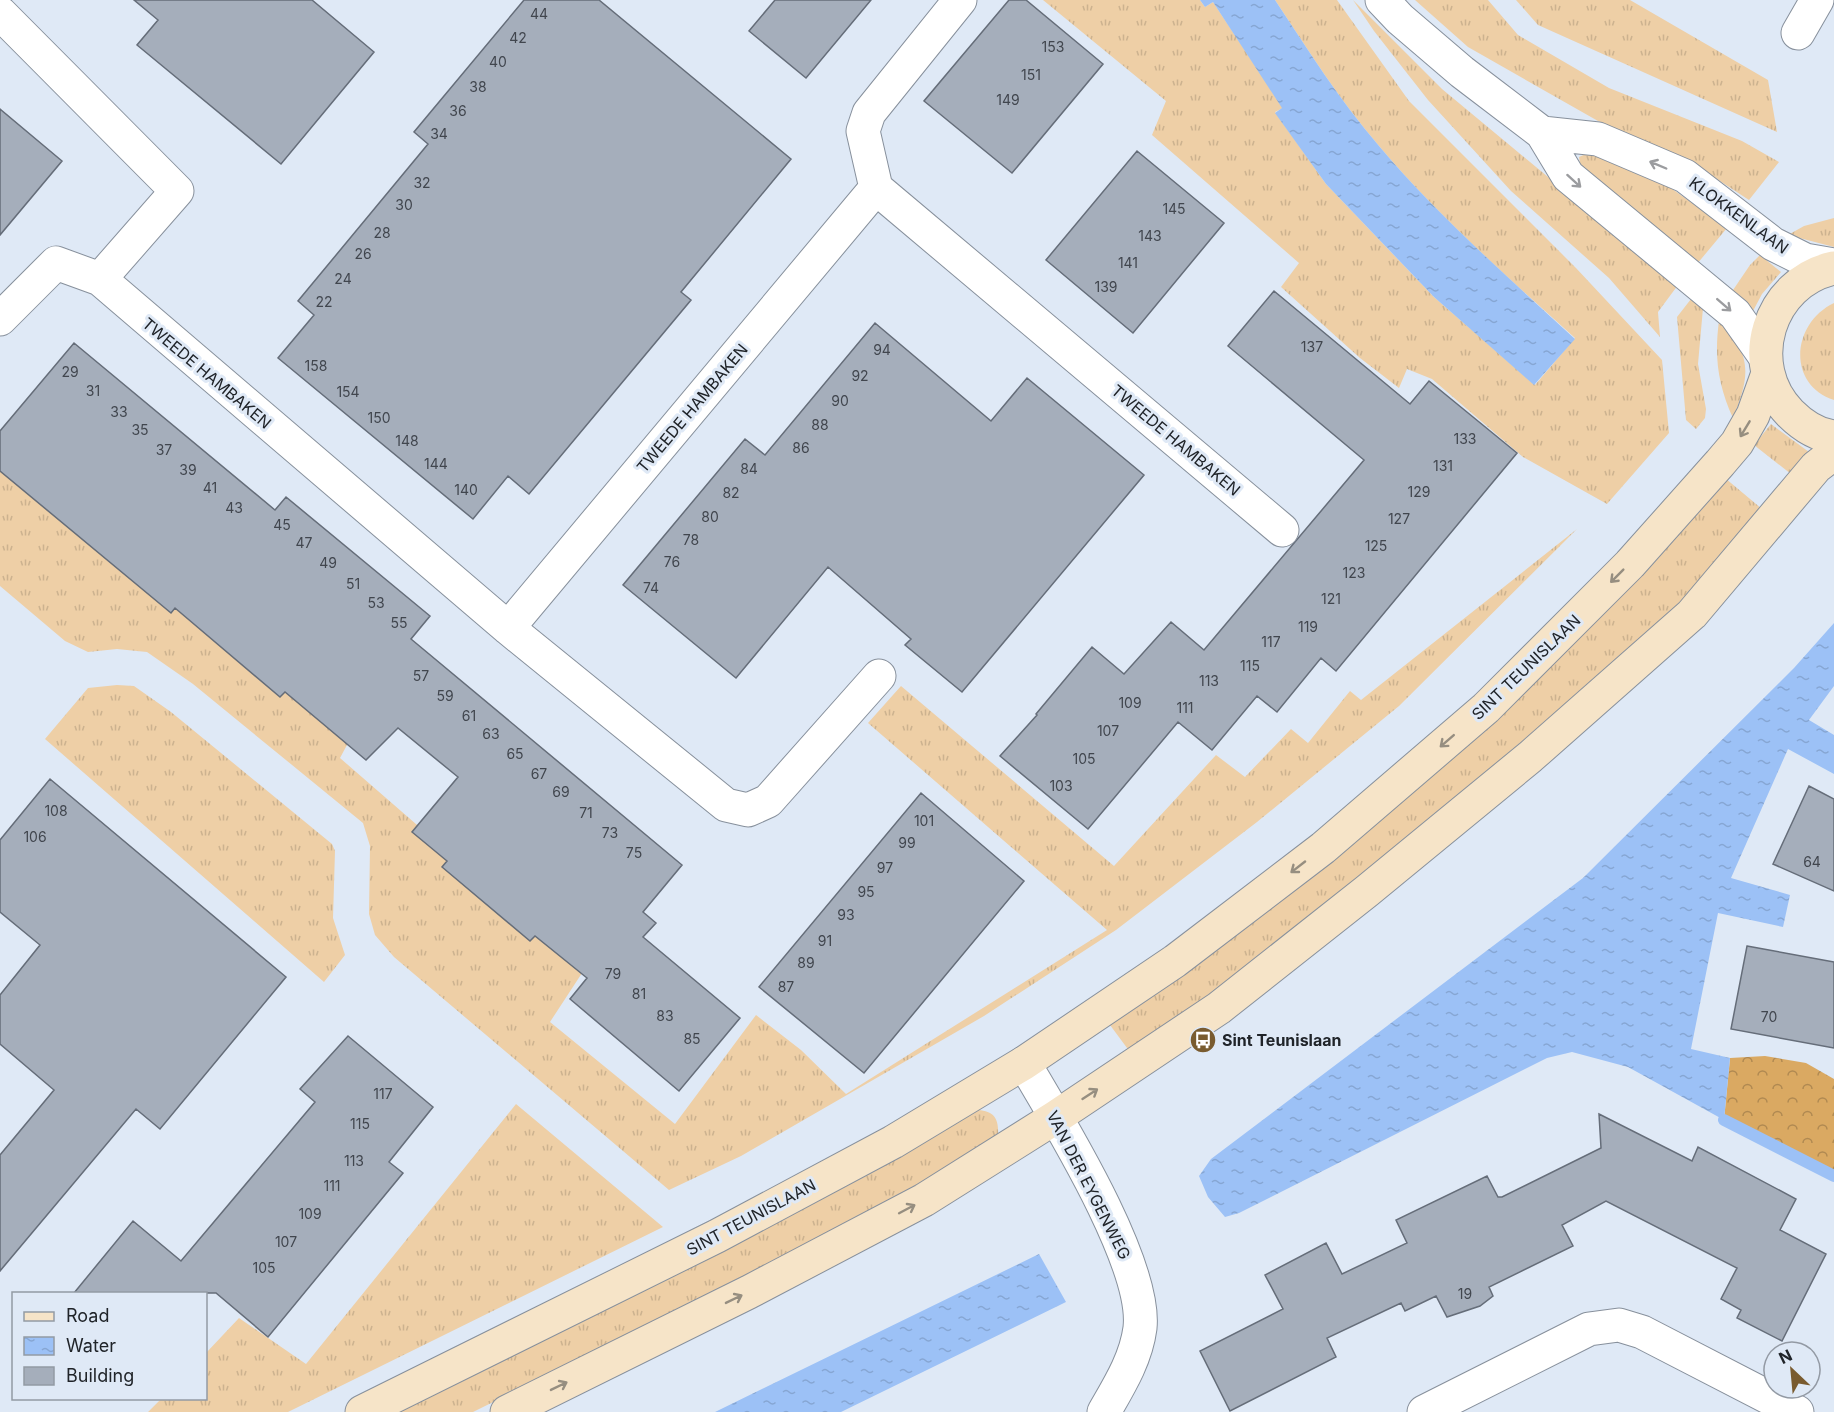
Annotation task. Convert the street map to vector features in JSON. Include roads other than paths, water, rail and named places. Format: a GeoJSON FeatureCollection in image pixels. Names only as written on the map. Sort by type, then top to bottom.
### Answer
{"type":"FeatureCollection","features":[{"type":"Feature","properties":{"kind":"street"},"geometry":{"type":"LineString","coordinates":[[876,188],[863,131],[869,113],[960,0]]}},
{"type":"Feature","properties":{"kind":"street"},"geometry":{"type":"LineString","coordinates":[[1382,0],[1400,19],[1454,64],[1542,133],[1568,176],[1735,315],[1766,365],[1780,403],[1801,424],[1834,438]]}},
{"type":"Feature","properties":{"kind":"street"},"geometry":{"type":"LineString","coordinates":[[1798,33],[1817,0]]}},
{"type":"Feature","properties":{"kind":"street"},"geometry":{"type":"LineString","coordinates":[[0,13],[177,191],[100,279]]}},
{"type":"Feature","properties":{"kind":"street","name":"KLOKKENLAAN"},"geometry":{"type":"LineString","coordinates":[[1542,133],[1598,139],[1685,176],[1773,244],[1805,260],[1834,266]]}},
{"type":"Feature","properties":{"kind":"street","name":"TWEEDE HAMBAKEN"},"geometry":{"type":"LineString","coordinates":[[508,628],[876,188],[1282,530]]}},
{"type":"Feature","properties":{"kind":"street","name":"TWEEDE HAMBAKEN"},"geometry":{"type":"LineString","coordinates":[[0,319],[56,263],[100,279],[508,628],[726,806],[748,810],[768,801],[879,676]]}},
{"type":"Feature","properties":{"kind":"street","name":"SINT TEUNISLAAN"},"geometry":{"type":"LineString","coordinates":[[362,1412],[717,1236],[893,1142],[1024,1063],[1185,954],[1323,848],[1486,708],[1630,564],[1720,463],[1737,443],[1753,415],[1766,365],[1767,334],[1774,313],[1786,295],[1802,281],[1834,266]]}},
{"type":"Feature","properties":{"kind":"street"},"geometry":{"type":"LineString","coordinates":[[507,1412],[749,1292],[924,1200],[1056,1117],[1219,1008],[1367,891],[1530,757],[1692,614],[1816,467],[1834,453]]}},
{"type":"Feature","properties":{"kind":"street","name":"VAN DER EYGENWEG"},"geometry":{"type":"LineString","coordinates":[[1024,1063],[1056,1117],[1127,1258],[1137,1291],[1140,1328],[1133,1356],[1104,1412]]}},
{"type":"Feature","properties":{"kind":"street"},"geometry":{"type":"LineString","coordinates":[[1424,1412],[1589,1329],[1619,1325],[1642,1332],[1797,1412]]}},
{"type":"Feature","properties":{"kind":"water"},"geometry":{"type":"Polygon","coordinates":[[[1200,0],[1275,0],[1338,93],[1402,172],[1474,246],[1575,339],[1534,385],[1434,297],[1326,184],[1275,113],[1282,108],[1213,2],[1205,7],[1200,0]]]}},
{"type":"Feature","properties":{"kind":"water"},"geometry":{"type":"Polygon","coordinates":[[[1834,623],[1834,686],[1809,720],[1834,735],[1834,774],[1788,749],[1731,878],[1790,895],[1783,927],[1718,913],[1691,1049],[1730,1058],[1724,1120],[1628,1067],[1572,1052],[1547,1058],[1239,1213],[1225,1217],[1208,1197],[1199,1176],[1211,1159],[1583,878],[1794,668],[1834,623]]]}},
{"type":"Feature","properties":{"kind":"water"},"geometry":{"type":"Polygon","coordinates":[[[1039,1254],[1066,1302],[841,1412],[715,1412],[1039,1254]]]}},
{"type":"Feature","properties":{"kind":"waterway"},"geometry":{"type":"LineString","coordinates":[[1724,1120],[1834,1176]]}},
{"type":"Feature","properties":{"kind":"place","name":"Sint Teunislaan"},"geometry":{"type":"Point","coordinates":[1203,1040]}}]}
